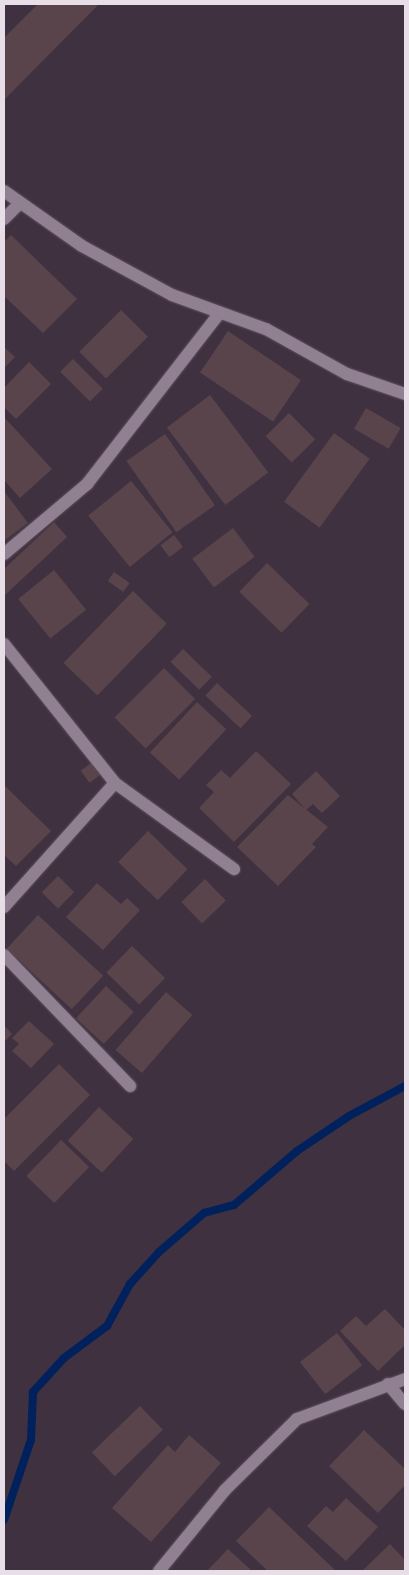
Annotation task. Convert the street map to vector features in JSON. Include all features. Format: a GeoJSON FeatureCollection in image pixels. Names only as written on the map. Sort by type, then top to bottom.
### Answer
{"type":"FeatureCollection","features":[{"type":"Feature","properties":{"kind":"street"},"geometry":{"type":"LineString","coordinates":[[4,191],[82,246],[172,295],[219,314],[266,329],[347,374],[405,394]]}},
{"type":"Feature","properties":{"kind":"street"},"geometry":{"type":"LineString","coordinates":[[4,219],[20,203]]}},
{"type":"Feature","properties":{"kind":"street"},"geometry":{"type":"LineString","coordinates":[[4,554],[87,484],[219,314]]}},
{"type":"Feature","properties":{"kind":"street"},"geometry":{"type":"LineString","coordinates":[[4,644],[115,782],[234,869]]}},
{"type":"Feature","properties":{"kind":"street"},"geometry":{"type":"LineString","coordinates":[[4,907],[115,782]]}},
{"type":"Feature","properties":{"kind":"street"},"geometry":{"type":"LineString","coordinates":[[4,954],[130,1086]]}},
{"type":"Feature","properties":{"kind":"street"},"geometry":{"type":"LineString","coordinates":[[159,1571],[225,1490],[297,1419],[405,1379]]}},
{"type":"Feature","properties":{"kind":"street"},"geometry":{"type":"LineString","coordinates":[[388,1384],[405,1404]]}},
{"type":"Feature","properties":{"kind":"building"},"geometry":{"type":"Polygon","coordinates":[[[38,4],[99,4],[4,100],[4,38],[38,4]]]}},
{"type":"Feature","properties":{"kind":"building"},"geometry":{"type":"Polygon","coordinates":[[[11,235],[77,299],[43,333],[4,296],[4,242],[11,235]]]}},
{"type":"Feature","properties":{"kind":"building"},"geometry":{"type":"Polygon","coordinates":[[[121,310],[148,337],[106,379],[79,352],[121,310]]]}},
{"type":"Feature","properties":{"kind":"building"},"geometry":{"type":"Polygon","coordinates":[[[228,331],[301,380],[273,422],[200,372],[228,331]]]}},
{"type":"Feature","properties":{"kind":"building"},"geometry":{"type":"Polygon","coordinates":[[[4,347],[15,357],[4,368],[4,347]]]}},
{"type":"Feature","properties":{"kind":"building"},"geometry":{"type":"Polygon","coordinates":[[[73,359],[103,389],[90,401],[60,372],[73,359]]]}},
{"type":"Feature","properties":{"kind":"building"},"geometry":{"type":"Polygon","coordinates":[[[29,362],[51,384],[16,419],[4,407],[4,388],[29,362]]]}},
{"type":"Feature","properties":{"kind":"building"},"geometry":{"type":"Polygon","coordinates":[[[210,395],[268,472],[225,505],[167,427],[210,395]]]}},
{"type":"Feature","properties":{"kind":"building"},"geometry":{"type":"Polygon","coordinates":[[[366,408],[401,428],[389,449],[354,429],[366,408]]]}},
{"type":"Feature","properties":{"kind":"building"},"geometry":{"type":"Polygon","coordinates":[[[289,413],[315,439],[292,462],[266,436],[289,413]]]}},
{"type":"Feature","properties":{"kind":"building"},"geometry":{"type":"Polygon","coordinates":[[[4,417],[52,469],[20,498],[4,480],[4,417]]]}},
{"type":"Feature","properties":{"kind":"building"},"geometry":{"type":"Polygon","coordinates":[[[334,433],[370,459],[320,528],[284,502],[334,433]]]}},
{"type":"Feature","properties":{"kind":"building"},"geometry":{"type":"Polygon","coordinates":[[[165,434],[215,505],[176,532],[126,461],[165,434]]]}},
{"type":"Feature","properties":{"kind":"building"},"geometry":{"type":"Polygon","coordinates":[[[131,481],[173,532],[130,567],[88,516],[131,481]]]}},
{"type":"Feature","properties":{"kind":"building"},"geometry":{"type":"Polygon","coordinates":[[[4,491],[28,523],[4,541],[4,491]]]}},
{"type":"Feature","properties":{"kind":"building"},"geometry":{"type":"Polygon","coordinates":[[[54,522],[67,537],[4,596],[4,569],[54,522]]]}},
{"type":"Feature","properties":{"kind":"building"},"geometry":{"type":"Polygon","coordinates":[[[233,528],[255,557],[214,587],[192,559],[233,528]]]}},
{"type":"Feature","properties":{"kind":"building"},"geometry":{"type":"Polygon","coordinates":[[[174,535],[183,547],[169,557],[160,545],[174,535]]]}},
{"type":"Feature","properties":{"kind":"building"},"geometry":{"type":"Polygon","coordinates":[[[267,563],[309,604],[282,633],[239,592],[267,563]]]}},
{"type":"Feature","properties":{"kind":"building"},"geometry":{"type":"Polygon","coordinates":[[[54,570],[86,610],[50,639],[18,599],[54,570]]]}},
{"type":"Feature","properties":{"kind":"building"},"geometry":{"type":"Polygon","coordinates":[[[114,572],[130,583],[123,592],[108,581],[114,572]]]}},
{"type":"Feature","properties":{"kind":"building"},"geometry":{"type":"Polygon","coordinates":[[[133,591],[167,624],[97,696],[64,663],[133,591]]]}},
{"type":"Feature","properties":{"kind":"building"},"geometry":{"type":"Polygon","coordinates":[[[183,649],[212,677],[199,690],[170,662],[183,649]]]}},
{"type":"Feature","properties":{"kind":"building"},"geometry":{"type":"Polygon","coordinates":[[[164,668],[195,699],[146,749],[115,717],[164,668]]]}},
{"type":"Feature","properties":{"kind":"building"},"geometry":{"type":"Polygon","coordinates":[[[217,683],[252,716],[241,728],[205,695],[217,683]]]}},
{"type":"Feature","properties":{"kind":"building"},"geometry":{"type":"Polygon","coordinates":[[[197,702],[226,729],[179,780],[150,752],[197,702]]]}},
{"type":"Feature","properties":{"kind":"building"},"geometry":{"type":"Polygon","coordinates":[[[256,751],[291,784],[234,842],[199,808],[214,792],[206,785],[221,770],[230,778],[256,751]]]}},
{"type":"Feature","properties":{"kind":"building"},"geometry":{"type":"Polygon","coordinates":[[[91,763],[100,775],[90,783],[81,771],[91,763]]]}},
{"type":"Feature","properties":{"kind":"building"},"geometry":{"type":"Polygon","coordinates":[[[316,771],[340,796],[322,813],[313,804],[306,810],[292,794],[316,771]]]}},
{"type":"Feature","properties":{"kind":"building"},"geometry":{"type":"Polygon","coordinates":[[[4,785],[51,831],[16,866],[4,855],[4,785]]]}},
{"type":"Feature","properties":{"kind":"building"},"geometry":{"type":"Polygon","coordinates":[[[288,795],[328,827],[312,844],[316,847],[278,886],[237,847],[288,795]]]}},
{"type":"Feature","properties":{"kind":"building"},"geometry":{"type":"Polygon","coordinates":[[[148,831],[188,869],[158,900],[118,862],[148,831]]]}},
{"type":"Feature","properties":{"kind":"building"},"geometry":{"type":"Polygon","coordinates":[[[58,876],[74,892],[58,909],[42,892],[58,876]]]}},
{"type":"Feature","properties":{"kind":"building"},"geometry":{"type":"Polygon","coordinates":[[[205,879],[226,901],[202,924],[181,902],[205,879]]]}},
{"type":"Feature","properties":{"kind":"building"},"geometry":{"type":"Polygon","coordinates":[[[97,883],[121,904],[127,898],[140,910],[103,950],[66,917],[97,883]]]}},
{"type":"Feature","properties":{"kind":"building"},"geometry":{"type":"Polygon","coordinates":[[[38,915],[103,976],[72,1009],[7,949],[38,915]]]}},
{"type":"Feature","properties":{"kind":"building"},"geometry":{"type":"Polygon","coordinates":[[[132,946],[165,978],[139,1005],[106,973],[132,946]]]}},
{"type":"Feature","properties":{"kind":"building"},"geometry":{"type":"Polygon","coordinates":[[[106,986],[134,1012],[104,1044],[76,1018],[106,986]]]}},
{"type":"Feature","properties":{"kind":"building"},"geometry":{"type":"Polygon","coordinates":[[[166,992],[192,1015],[142,1073],[115,1050],[166,992]]]}},
{"type":"Feature","properties":{"kind":"building"},"geometry":{"type":"Polygon","coordinates":[[[29,1021],[54,1044],[31,1068],[12,1051],[19,1044],[12,1038],[29,1021]]]}},
{"type":"Feature","properties":{"kind":"building"},"geometry":{"type":"Polygon","coordinates":[[[4,1025],[12,1034],[4,1042],[4,1025]]]}},
{"type":"Feature","properties":{"kind":"building"},"geometry":{"type":"Polygon","coordinates":[[[59,1064],[90,1095],[14,1171],[4,1161],[4,1119],[59,1064]]]}},
{"type":"Feature","properties":{"kind":"building"},"geometry":{"type":"Polygon","coordinates":[[[99,1107],[133,1139],[102,1173],[68,1141],[99,1107]]]}},
{"type":"Feature","properties":{"kind":"building"},"geometry":{"type":"Polygon","coordinates":[[[61,1140],[89,1167],[54,1203],[26,1176],[61,1140]]]}},
{"type":"Feature","properties":{"kind":"building"},"geometry":{"type":"Polygon","coordinates":[[[385,1309],[405,1330],[405,1345],[378,1371],[340,1331],[356,1316],[366,1326],[385,1309]]]}},
{"type":"Feature","properties":{"kind":"building"},"geometry":{"type":"Polygon","coordinates":[[[337,1333],[362,1365],[325,1394],[300,1362],[337,1333]]]}},
{"type":"Feature","properties":{"kind":"building"},"geometry":{"type":"Polygon","coordinates":[[[140,1406],[163,1430],[115,1476],[92,1453],[140,1406]]]}},
{"type":"Feature","properties":{"kind":"building"},"geometry":{"type":"Polygon","coordinates":[[[364,1430],[405,1469],[405,1485],[378,1513],[329,1466],[364,1430]]]}},
{"type":"Feature","properties":{"kind":"building"},"geometry":{"type":"Polygon","coordinates":[[[189,1435],[221,1463],[151,1542],[112,1508],[168,1445],[175,1452],[189,1435]]]}},
{"type":"Feature","properties":{"kind":"building"},"geometry":{"type":"Polygon","coordinates":[[[346,1498],[378,1527],[346,1561],[307,1526],[326,1506],[333,1512],[346,1498]]]}},
{"type":"Feature","properties":{"kind":"building"},"geometry":{"type":"Polygon","coordinates":[[[269,1507],[336,1571],[268,1571],[236,1541],[269,1507]]]}},
{"type":"Feature","properties":{"kind":"building"},"geometry":{"type":"Polygon","coordinates":[[[390,1544],[405,1560],[405,1571],[362,1571],[390,1544]]]}},
{"type":"Feature","properties":{"kind":"building"},"geometry":{"type":"Polygon","coordinates":[[[228,1549],[252,1571],[207,1571],[228,1549]]]}},
{"type":"Feature","properties":{"kind":"waterway"},"geometry":{"type":"LineString","coordinates":[[4,1520],[31,1440],[33,1392],[64,1358],[107,1326],[130,1284],[159,1252],[204,1213],[234,1205],[297,1151],[349,1116],[405,1086]]}}]}
